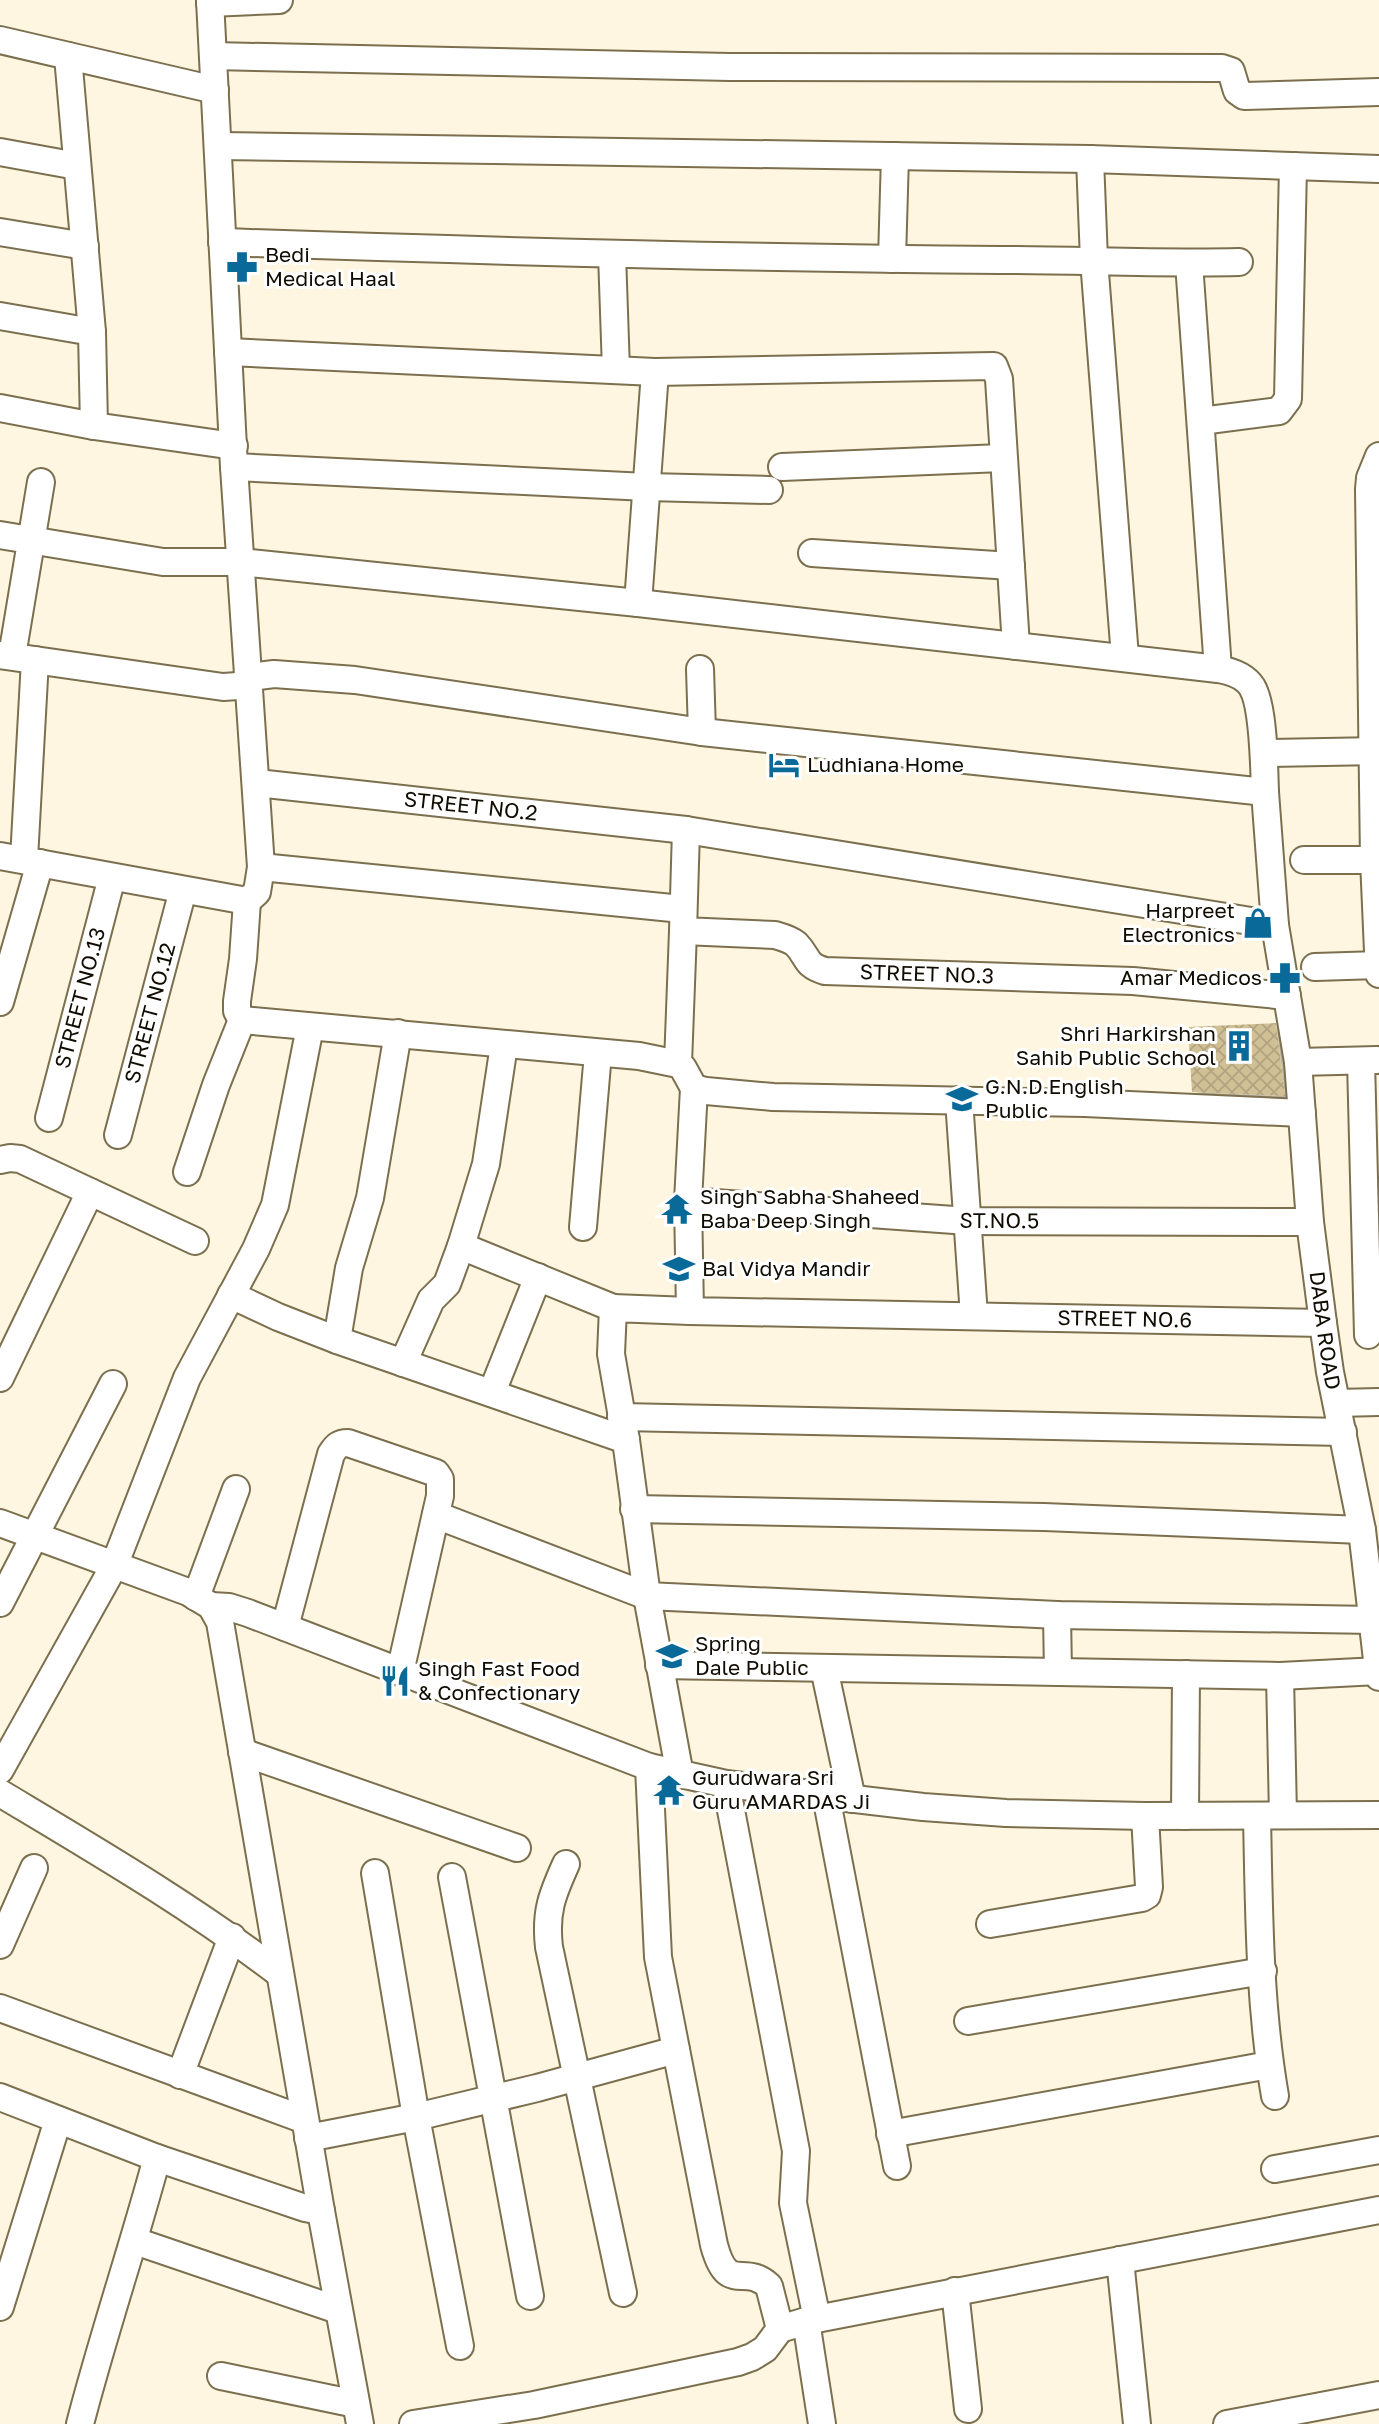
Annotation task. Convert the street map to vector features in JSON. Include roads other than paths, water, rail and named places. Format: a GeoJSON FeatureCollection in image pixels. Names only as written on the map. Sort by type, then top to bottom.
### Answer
{"type":"FeatureCollection","features":[{"type":"Feature","properties":{"kind":"street"},"geometry":{"type":"LineString","coordinates":[[242,1020],[237,1012],[237,1001],[247,901],[257,892],[261,867],[257,783],[247,681],[210,2],[279,0]]}},
{"type":"Feature","properties":{"kind":"street"},"geometry":{"type":"LineString","coordinates":[[0,40],[215,90]]}},
{"type":"Feature","properties":{"kind":"street"},"geometry":{"type":"LineString","coordinates":[[68,56],[92,332],[94,426]]}},
{"type":"Feature","properties":{"kind":"street"},"geometry":{"type":"LineString","coordinates":[[213,56],[730,67],[1222,68],[1233,74],[1237,91],[1244,96],[1379,92]]}},
{"type":"Feature","properties":{"kind":"street"},"geometry":{"type":"LineString","coordinates":[[219,146],[1090,159],[1379,169]]}},
{"type":"Feature","properties":{"kind":"street"},"geometry":{"type":"LineString","coordinates":[[0,152],[77,166]]}},
{"type":"Feature","properties":{"kind":"street"},"geometry":{"type":"LineString","coordinates":[[892,259],[895,156]]}},
{"type":"Feature","properties":{"kind":"street"},"geometry":{"type":"LineString","coordinates":[[1090,159],[1094,260],[1125,657]]}},
{"type":"Feature","properties":{"kind":"street"},"geometry":{"type":"LineString","coordinates":[[1201,421],[1279,411],[1287,399],[1293,166]]}},
{"type":"Feature","properties":{"kind":"street"},"geometry":{"type":"LineString","coordinates":[[0,232],[85,246]]}},
{"type":"Feature","properties":{"kind":"street"},"geometry":{"type":"LineString","coordinates":[[222,242],[612,254],[1239,262]]}},
{"type":"Feature","properties":{"kind":"street"},"geometry":{"type":"LineString","coordinates":[[612,254],[616,370]]}},
{"type":"Feature","properties":{"kind":"street"},"geometry":{"type":"LineString","coordinates":[[0,536],[163,562],[240,562],[638,603],[1218,669],[1189,263]]}},
{"type":"Feature","properties":{"kind":"street"},"geometry":{"type":"LineString","coordinates":[[0,316],[92,332]]}},
{"type":"Feature","properties":{"kind":"street"},"geometry":{"type":"LineString","coordinates":[[228,352],[655,372],[994,366],[999,379],[1016,646]]}},
{"type":"Feature","properties":{"kind":"street"},"geometry":{"type":"LineString","coordinates":[[638,603],[655,372]]}},
{"type":"Feature","properties":{"kind":"street"},"geometry":{"type":"LineString","coordinates":[[0,408],[234,457],[647,488],[769,490]]}},
{"type":"Feature","properties":{"kind":"street"},"geometry":{"type":"LineString","coordinates":[[1379,456],[1370,478],[1369,489],[1379,974]]}},
{"type":"Feature","properties":{"kind":"street"},"geometry":{"type":"LineString","coordinates":[[782,467],[1002,457]]}},
{"type":"Feature","properties":{"kind":"street"},"geometry":{"type":"LineString","coordinates":[[0,1002],[21,859],[16,657],[30,541],[41,482]]}},
{"type":"Feature","properties":{"kind":"street"},"geometry":{"type":"LineString","coordinates":[[812,553],[1011,566]]}},
{"type":"Feature","properties":{"kind":"street"},"geometry":{"type":"LineString","coordinates":[[16,657],[223,687],[238,686],[258,676],[274,674],[355,680],[702,732],[1265,792]]}},
{"type":"Feature","properties":{"kind":"street"},"geometry":{"type":"LineString","coordinates":[[700,669],[702,732]]}},
{"type":"Feature","properties":{"kind":"street","name":"DABA ROAD"},"geometry":{"type":"LineString","coordinates":[[1218,669],[1229,671],[1246,680],[1257,699],[1264,753],[1275,925],[1298,1062],[1310,1222],[1337,1403],[1362,1530],[1373,1570],[1379,1677]]}},
{"type":"Feature","properties":{"kind":"street"},"geometry":{"type":"LineString","coordinates":[[1264,753],[1376,751]]}},
{"type":"Feature","properties":{"kind":"street","name":"STREET NO.2"},"geometry":{"type":"LineString","coordinates":[[257,783],[686,830],[1275,925]]}},
{"type":"Feature","properties":{"kind":"street"},"geometry":{"type":"LineString","coordinates":[[678,1064],[686,830]]}},
{"type":"Feature","properties":{"kind":"street"},"geometry":{"type":"LineString","coordinates":[[21,859],[247,901]]}},
{"type":"Feature","properties":{"kind":"street"},"geometry":{"type":"LineString","coordinates":[[1304,860],[1376,860]]}},
{"type":"Feature","properties":{"kind":"street","name":"STREET NO.3"},"geometry":{"type":"LineString","coordinates":[[261,867],[682,920],[775,935],[797,945],[808,964],[825,971],[1133,981],[1287,996]]}},
{"type":"Feature","properties":{"kind":"street","name":"STREET NO.13"},"geometry":{"type":"LineString","coordinates":[[49,1118],[112,877]]}},
{"type":"Feature","properties":{"kind":"street","name":"STREET NO.12"},"geometry":{"type":"LineString","coordinates":[[118,1135],[183,890]]}},
{"type":"Feature","properties":{"kind":"street"},"geometry":{"type":"LineString","coordinates":[[1315,967],[1379,965]]}},
{"type":"Feature","properties":{"kind":"street"},"geometry":{"type":"LineString","coordinates":[[242,1020],[639,1056],[678,1064],[694,1088],[688,1201],[690,1311]]}},
{"type":"Feature","properties":{"kind":"street"},"geometry":{"type":"LineString","coordinates":[[187,1172],[216,1085],[242,1020]]}},
{"type":"Feature","properties":{"kind":"street"},"geometry":{"type":"LineString","coordinates":[[0,1770],[114,1566],[187,1378],[256,1249],[275,1205],[310,1027]]}},
{"type":"Feature","properties":{"kind":"street"},"geometry":{"type":"LineString","coordinates":[[337,1340],[349,1268],[370,1198],[398,1033]]}},
{"type":"Feature","properties":{"kind":"street"},"geometry":{"type":"LineString","coordinates":[[403,1363],[431,1300],[447,1284],[461,1246],[486,1164],[504,1045]]}},
{"type":"Feature","properties":{"kind":"street"},"geometry":{"type":"LineString","coordinates":[[583,1227],[598,1053]]}},
{"type":"Feature","properties":{"kind":"street"},"geometry":{"type":"LineString","coordinates":[[1298,1062],[1370,1060],[1368,1335]]}},
{"type":"Feature","properties":{"kind":"street"},"geometry":{"type":"LineString","coordinates":[[694,1088],[773,1097],[1085,1103],[1302,1113]]}},
{"type":"Feature","properties":{"kind":"street"},"geometry":{"type":"LineString","coordinates":[[959,1100],[974,1316]]}},
{"type":"Feature","properties":{"kind":"street"},"geometry":{"type":"LineString","coordinates":[[0,1160],[20,1159],[195,1241]]}},
{"type":"Feature","properties":{"kind":"street"},"geometry":{"type":"LineString","coordinates":[[0,1378],[90,1192]]}},
{"type":"Feature","properties":{"kind":"street","name":"ST.NO.5"},"geometry":{"type":"LineString","coordinates":[[688,1201],[968,1220],[1310,1222]]}},
{"type":"Feature","properties":{"kind":"street"},"geometry":{"type":"LineString","coordinates":[[461,1246],[613,1308],[611,1354],[647,1596],[680,1775]]}},
{"type":"Feature","properties":{"kind":"street"},"geometry":{"type":"LineString","coordinates":[[492,1392],[538,1277]]}},
{"type":"Feature","properties":{"kind":"street"},"geometry":{"type":"LineString","coordinates":[[231,1295],[278,1317],[403,1363],[492,1392],[623,1429],[1343,1432]]}},
{"type":"Feature","properties":{"kind":"street","name":"STREET NO.6"},"geometry":{"type":"LineString","coordinates":[[613,1308],[1323,1323]]}},
{"type":"Feature","properties":{"kind":"street"},"geometry":{"type":"LineString","coordinates":[[0,1603],[113,1384]]}},
{"type":"Feature","properties":{"kind":"street"},"geometry":{"type":"LineString","coordinates":[[1337,1403],[1379,1402]]}},
{"type":"Feature","properties":{"kind":"street"},"geometry":{"type":"LineString","coordinates":[[285,1627],[331,1454],[336,1447],[341,1443],[348,1443],[436,1473],[441,1485],[436,1514],[400,1672]]}},
{"type":"Feature","properties":{"kind":"street"},"geometry":{"type":"LineString","coordinates":[[203,1601],[236,1489]]}},
{"type":"Feature","properties":{"kind":"street"},"geometry":{"type":"LineString","coordinates":[[634,1508],[1044,1517],[1362,1530]]}},
{"type":"Feature","properties":{"kind":"street"},"geometry":{"type":"LineString","coordinates":[[436,1514],[647,1596],[1057,1615],[1374,1620]]}},
{"type":"Feature","properties":{"kind":"street"},"geometry":{"type":"LineString","coordinates":[[0,1523],[187,1591],[203,1601],[285,1627],[649,1767],[680,1775],[726,1784],[839,1798],[1006,1812],[1144,1816],[1379,1815]]}},
{"type":"Feature","properties":{"kind":"street"},"geometry":{"type":"LineString","coordinates":[[203,1601],[220,1622],[358,2414],[221,2376]]}},
{"type":"Feature","properties":{"kind":"street"},"geometry":{"type":"LineString","coordinates":[[1057,1615],[1058,1672]]}},
{"type":"Feature","properties":{"kind":"street"},"geometry":{"type":"LineString","coordinates":[[659,1665],[1280,1676],[1379,1671]]}},
{"type":"Feature","properties":{"kind":"street"},"geometry":{"type":"LineString","coordinates":[[824,1668],[839,1798],[897,2166]]}},
{"type":"Feature","properties":{"kind":"street"},"geometry":{"type":"LineString","coordinates":[[1185,1816],[1186,1674]]}},
{"type":"Feature","properties":{"kind":"street"},"geometry":{"type":"LineString","coordinates":[[1280,1676],[1283,1815]]}},
{"type":"Feature","properties":{"kind":"street"},"geometry":{"type":"LineString","coordinates":[[242,1752],[517,1848]]}},
{"type":"Feature","properties":{"kind":"street"},"geometry":{"type":"LineString","coordinates":[[649,1767],[658,1957],[719,2264],[726,2273],[736,2277],[754,2277],[769,2286],[780,2329]]}},
{"type":"Feature","properties":{"kind":"street"},"geometry":{"type":"LineString","coordinates":[[726,1784],[796,2151],[794,2215],[811,2320],[822,2424]]}},
{"type":"Feature","properties":{"kind":"street"},"geometry":{"type":"LineString","coordinates":[[0,1793],[161,1891],[232,1937],[280,1973]]}},
{"type":"Feature","properties":{"kind":"street"},"geometry":{"type":"LineString","coordinates":[[990,1924],[1147,1895],[1149,1887],[1144,1816]]}},
{"type":"Feature","properties":{"kind":"street"},"geometry":{"type":"LineString","coordinates":[[1257,1816],[1259,1917],[1269,2065],[1275,2096]]}},
{"type":"Feature","properties":{"kind":"street"},"geometry":{"type":"LineString","coordinates":[[566,1864],[550,1900],[547,1932],[623,2293]]}},
{"type":"Feature","properties":{"kind":"street"},"geometry":{"type":"LineString","coordinates":[[0,1945],[34,1868]]}},
{"type":"Feature","properties":{"kind":"street"},"geometry":{"type":"LineString","coordinates":[[375,1873],[416,2116],[460,2346]]}},
{"type":"Feature","properties":{"kind":"street"},"geometry":{"type":"LineString","coordinates":[[452,1877],[530,2296]]}},
{"type":"Feature","properties":{"kind":"street"},"geometry":{"type":"LineString","coordinates":[[180,2075],[232,1937]]}},
{"type":"Feature","properties":{"kind":"street"},"geometry":{"type":"LineString","coordinates":[[968,2021],[1263,1971]]}},
{"type":"Feature","properties":{"kind":"street"},"geometry":{"type":"LineString","coordinates":[[0,2008],[180,2075],[307,2129],[416,2116],[537,2088],[676,2050]]}},
{"type":"Feature","properties":{"kind":"street"},"geometry":{"type":"LineString","coordinates":[[890,2134],[1269,2065]]}},
{"type":"Feature","properties":{"kind":"street"},"geometry":{"type":"LineString","coordinates":[[0,2096],[157,2158],[321,2211]]}},
{"type":"Feature","properties":{"kind":"street"},"geometry":{"type":"LineString","coordinates":[[0,2307],[58,2120]]}},
{"type":"Feature","properties":{"kind":"street"},"geometry":{"type":"LineString","coordinates":[[1275,2169],[1379,2150]]}},
{"type":"Feature","properties":{"kind":"street"},"geometry":{"type":"LineString","coordinates":[[80,2424],[92,2373],[135,2241],[157,2158]]}},
{"type":"Feature","properties":{"kind":"street"},"geometry":{"type":"LineString","coordinates":[[413,2424],[534,2405],[738,2362],[765,2349],[780,2329],[811,2320],[1379,2210]]}},
{"type":"Feature","properties":{"kind":"street"},"geometry":{"type":"LineString","coordinates":[[135,2241],[338,2310]]}},
{"type":"Feature","properties":{"kind":"street"},"geometry":{"type":"LineString","coordinates":[[1120,2259],[1137,2424]]}},
{"type":"Feature","properties":{"kind":"street"},"geometry":{"type":"LineString","coordinates":[[955,2291],[968,2409]]}},
{"type":"Feature","properties":{"kind":"street"},"geometry":{"type":"LineString","coordinates":[[1227,2424],[1379,2395]]}},
{"type":"Feature","properties":{"kind":"place","name":"Bedi Medical Haal"},"geometry":{"type":"Point","coordinates":[242,267]}},
{"type":"Feature","properties":{"kind":"place","name":"Ludhiana Home"},"geometry":{"type":"Point","coordinates":[784,765]}},
{"type":"Feature","properties":{"kind":"place","name":"Harpreet Electronics"},"geometry":{"type":"Point","coordinates":[1258,923]}},
{"type":"Feature","properties":{"kind":"place","name":"Amar Medicos"},"geometry":{"type":"Point","coordinates":[1285,978]}},
{"type":"Feature","properties":{"kind":"place","name":"Shri Harkirshan Sahib Public School"},"geometry":{"type":"Point","coordinates":[1239,1046]}},
{"type":"Feature","properties":{"kind":"place","name":"G.N.D.English Public"},"geometry":{"type":"Point","coordinates":[962,1099]}},
{"type":"Feature","properties":{"kind":"place","name":"Singh Sabha Shaheed Baba Deep Singh"},"geometry":{"type":"Point","coordinates":[677,1209]}},
{"type":"Feature","properties":{"kind":"place","name":"Bal Vidya Mandir"},"geometry":{"type":"Point","coordinates":[679,1269]}},
{"type":"Feature","properties":{"kind":"place","name":"Spring Dale Public"},"geometry":{"type":"Point","coordinates":[672,1656]}},
{"type":"Feature","properties":{"kind":"place","name":"Singh Fast Food & Confectionary"},"geometry":{"type":"Point","coordinates":[395,1681]}},
{"type":"Feature","properties":{"kind":"place","name":"Gurudwara Sri Guru AMARDAS Ji"},"geometry":{"type":"Point","coordinates":[669,1790]}}]}
